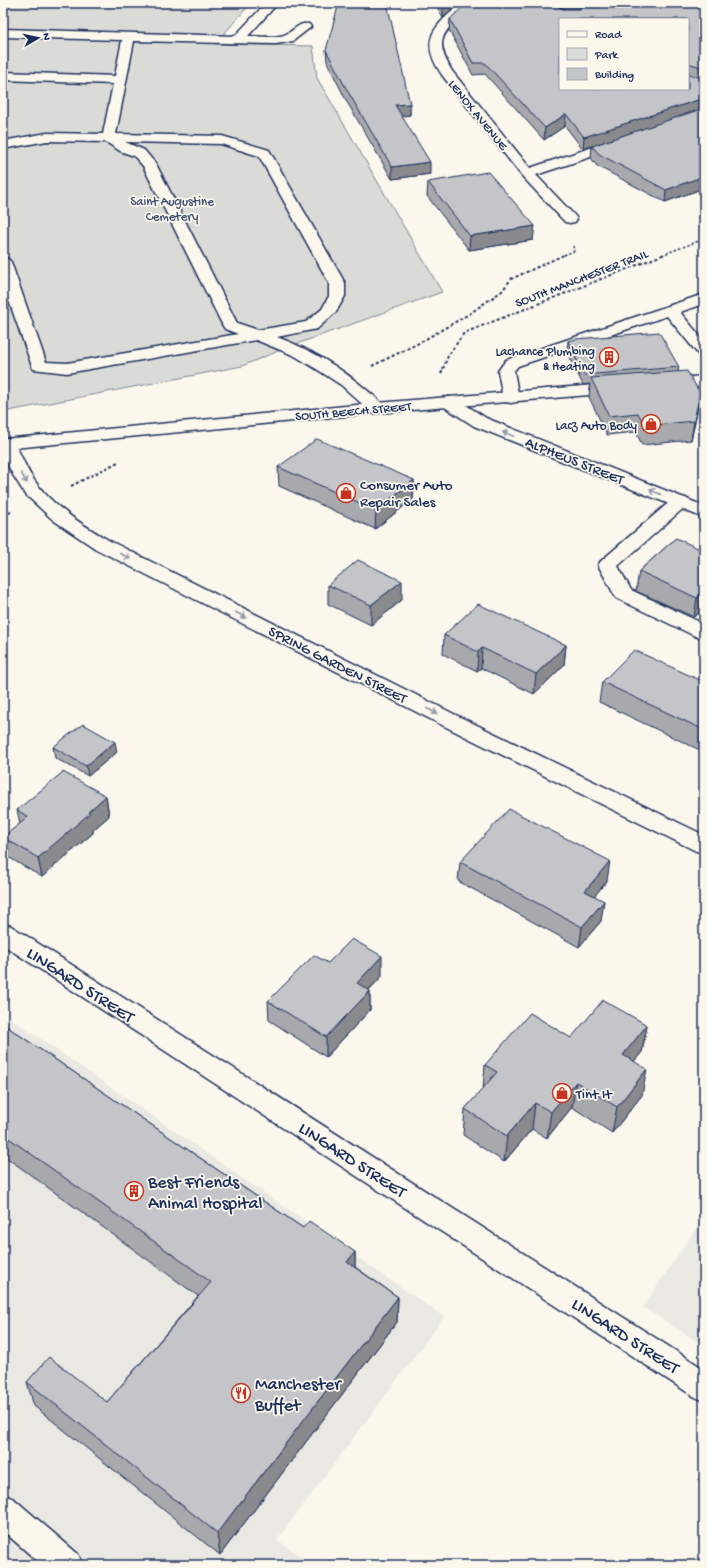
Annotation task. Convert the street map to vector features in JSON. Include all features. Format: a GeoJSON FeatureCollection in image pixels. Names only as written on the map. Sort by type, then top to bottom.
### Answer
{"type":"FeatureCollection","features":[{"type":"Feature","properties":{"kind":"street"},"geometry":{"type":"LineString","coordinates":[[238,40],[272,3]]}},
{"type":"Feature","properties":{"kind":"street","name":"LENOX AVENUE"},"geometry":{"type":"LineString","coordinates":[[469,3],[447,22],[439,32],[435,43],[436,53],[446,72],[527,173],[570,219]]}},
{"type":"Feature","properties":{"kind":"street"},"geometry":{"type":"LineString","coordinates":[[3,33],[276,40],[289,38],[305,27]]}},
{"type":"Feature","properties":{"kind":"street"},"geometry":{"type":"LineString","coordinates":[[109,138],[129,37]]}},
{"type":"Feature","properties":{"kind":"street"},"geometry":{"type":"LineString","coordinates":[[3,76],[120,80]]}},
{"type":"Feature","properties":{"kind":"street"},"geometry":{"type":"LineString","coordinates":[[3,145],[47,137],[222,140],[264,153],[337,283],[337,296],[328,312],[311,326],[67,368],[39,366],[3,262]]}},
{"type":"Feature","properties":{"kind":"street"},"geometry":{"type":"LineString","coordinates":[[109,138],[125,148],[139,153],[149,164],[231,326],[288,347],[309,357],[363,394],[377,408]]}},
{"type":"Feature","properties":{"kind":"street"},"geometry":{"type":"LineString","coordinates":[[527,173],[630,139]]}},
{"type":"Feature","properties":{"kind":"street"},"geometry":{"type":"LineString","coordinates":[[511,398],[506,371],[512,363],[704,298]]}},
{"type":"Feature","properties":{"kind":"street"},"geometry":{"type":"LineString","coordinates":[[670,310],[704,351]]}},
{"type":"Feature","properties":{"kind":"street","name":"SOUTH BEECH STREET"},"geometry":{"type":"LineString","coordinates":[[4,443],[377,408],[704,381]]}},
{"type":"Feature","properties":{"kind":"street","name":"ALPHEUS STREET"},"geometry":{"type":"LineString","coordinates":[[449,402],[480,422],[704,512]]}},
{"type":"Feature","properties":{"kind":"street","name":"SPRING GARDEN STREET"},"geometry":{"type":"LineString","coordinates":[[4,443],[23,478],[41,501],[68,524],[103,545],[447,719],[704,845]]}},
{"type":"Feature","properties":{"kind":"street"},"geometry":{"type":"LineString","coordinates":[[680,502],[608,565],[623,594],[704,632]]}},
{"type":"Feature","properties":{"kind":"street","name":"LINGARD STREET"},"geometry":{"type":"LineString","coordinates":[[3,933],[704,1386]]}},
{"type":"Feature","properties":{"kind":"street"},"geometry":{"type":"LineString","coordinates":[[3,1510],[67,1565]]}},
{"type":"Feature","properties":{"kind":"path"},"geometry":{"type":"LineString","coordinates":[[343,380],[417,344],[469,314],[502,291],[511,279],[574,251],[570,219]]}},
{"type":"Feature","properties":{"kind":"path","name":"SOUTH MANCHESTER TRAIL"},"geometry":{"type":"LineString","coordinates":[[441,376],[448,356],[464,333],[704,239]]}},
{"type":"Feature","properties":{"kind":"path"},"geometry":{"type":"LineString","coordinates":[[3,514],[41,501],[119,462]]}},
{"type":"Feature","properties":{"kind":"shaded area"},"geometry":{"type":"Polygon","coordinates":[[[3,1013],[444,1317],[277,1540],[313,1565],[3,1565],[3,1013]]]}},
{"type":"Feature","properties":{"kind":"shaded area"},"geometry":{"type":"Polygon","coordinates":[[[704,1217],[704,1346],[643,1307],[704,1217]]]}},
{"type":"Feature","properties":{"kind":"green space","name":"Saint Augustine Cemetery"},"geometry":{"type":"Polygon","coordinates":[[[3,3],[251,3],[215,44],[313,46],[317,78],[442,292],[288,347],[242,366],[3,412],[3,3]]]}},
{"type":"Feature","properties":{"kind":"building"},"geometry":{"type":"Polygon","coordinates":[[[339,3],[387,3],[410,104],[395,105],[430,162],[392,167],[347,90],[326,50],[339,3]]]}},
{"type":"Feature","properties":{"kind":"building"},"geometry":{"type":"Polygon","coordinates":[[[441,3],[448,3],[443,7],[441,3]]]}},
{"type":"Feature","properties":{"kind":"building"},"geometry":{"type":"Polygon","coordinates":[[[467,3],[551,3],[563,9],[579,9],[581,8],[574,3],[704,3],[704,68],[689,63],[689,18],[559,18],[559,90],[689,90],[689,74],[704,79],[704,98],[584,137],[566,114],[545,128],[485,63],[473,63],[450,19],[467,3]]]}},
{"type":"Feature","properties":{"kind":"building"},"geometry":{"type":"Polygon","coordinates":[[[704,108],[704,176],[666,190],[599,154],[592,146],[704,108]]]}},
{"type":"Feature","properties":{"kind":"building"},"geometry":{"type":"Polygon","coordinates":[[[488,172],[535,226],[470,236],[428,182],[488,172]]]}},
{"type":"Feature","properties":{"kind":"building","name":"Lachance Plumbing & Heating"},"geometry":{"type":"Polygon","coordinates":[[[659,332],[679,367],[584,375],[568,341],[576,339],[659,332]]]}},
{"type":"Feature","properties":{"kind":"building"},"geometry":{"type":"Polygon","coordinates":[[[687,371],[700,393],[694,421],[645,426],[638,413],[609,416],[591,378],[687,371]]]}},
{"type":"Feature","properties":{"kind":"building"},"geometry":{"type":"Polygon","coordinates":[[[317,439],[414,480],[376,510],[278,467],[317,439]]]}},
{"type":"Feature","properties":{"kind":"building"},"geometry":{"type":"Polygon","coordinates":[[[676,538],[704,551],[704,592],[697,598],[639,571],[676,538]]]}},
{"type":"Feature","properties":{"kind":"building"},"geometry":{"type":"Polygon","coordinates":[[[358,560],[402,581],[371,605],[328,585],[358,560]]]}},
{"type":"Feature","properties":{"kind":"building"},"geometry":{"type":"Polygon","coordinates":[[[478,604],[566,645],[536,674],[482,648],[478,652],[444,635],[478,604]]]}},
{"type":"Feature","properties":{"kind":"building"},"geometry":{"type":"Polygon","coordinates":[[[634,650],[704,682],[704,730],[602,682],[634,650]]]}},
{"type":"Feature","properties":{"kind":"building"},"geometry":{"type":"Polygon","coordinates":[[[83,724],[115,742],[86,766],[53,747],[83,724]]]}},
{"type":"Feature","properties":{"kind":"building"},"geometry":{"type":"Polygon","coordinates":[[[63,772],[106,796],[88,812],[90,813],[38,858],[3,837],[28,817],[17,810],[63,772]]]}},
{"type":"Feature","properties":{"kind":"building"},"geometry":{"type":"Polygon","coordinates":[[[509,809],[610,861],[585,891],[604,901],[582,927],[460,862],[509,809]]]}},
{"type":"Feature","properties":{"kind":"building"},"geometry":{"type":"Polygon","coordinates":[[[352,939],[382,956],[357,983],[370,991],[326,1037],[268,1001],[314,955],[328,963],[352,939]]]}},
{"type":"Feature","properties":{"kind":"building","name":"Tint It"},"geometry":{"type":"Polygon","coordinates":[[[603,1000],[647,1025],[623,1055],[647,1069],[617,1107],[576,1082],[551,1112],[535,1103],[507,1136],[465,1109],[497,1072],[485,1065],[530,1013],[571,1038],[603,1000]]]}},
{"type":"Feature","properties":{"kind":"building"},"geometry":{"type":"Polygon","coordinates":[[[3,1024],[303,1228],[309,1221],[355,1252],[347,1262],[398,1297],[217,1533],[27,1382],[49,1357],[107,1402],[211,1282],[3,1134],[3,1024]]]}},
{"type":"Feature","properties":{"kind":"building"},"geometry":{"type":"Polygon","coordinates":[[[304,1562],[308,1565],[301,1565],[304,1562]]]}},
{"type":"Feature","properties":{"kind":"place","name":"Lachance Plumbing & Heating"},"geometry":{"type":"Point","coordinates":[609,357]}},
{"type":"Feature","properties":{"kind":"place","name":"Lacz Auto Body"},"geometry":{"type":"Point","coordinates":[651,424]}},
{"type":"Feature","properties":{"kind":"place","name":"Consumer Auto Repair Sales"},"geometry":{"type":"Point","coordinates":[346,493]}},
{"type":"Feature","properties":{"kind":"place","name":"Tint It"},"geometry":{"type":"Point","coordinates":[562,1093]}},
{"type":"Feature","properties":{"kind":"place","name":"Best Friends Animal Hospital"},"geometry":{"type":"Point","coordinates":[134,1191]}},
{"type":"Feature","properties":{"kind":"place","name":"Manchester Buffet"},"geometry":{"type":"Point","coordinates":[241,1393]}}]}
